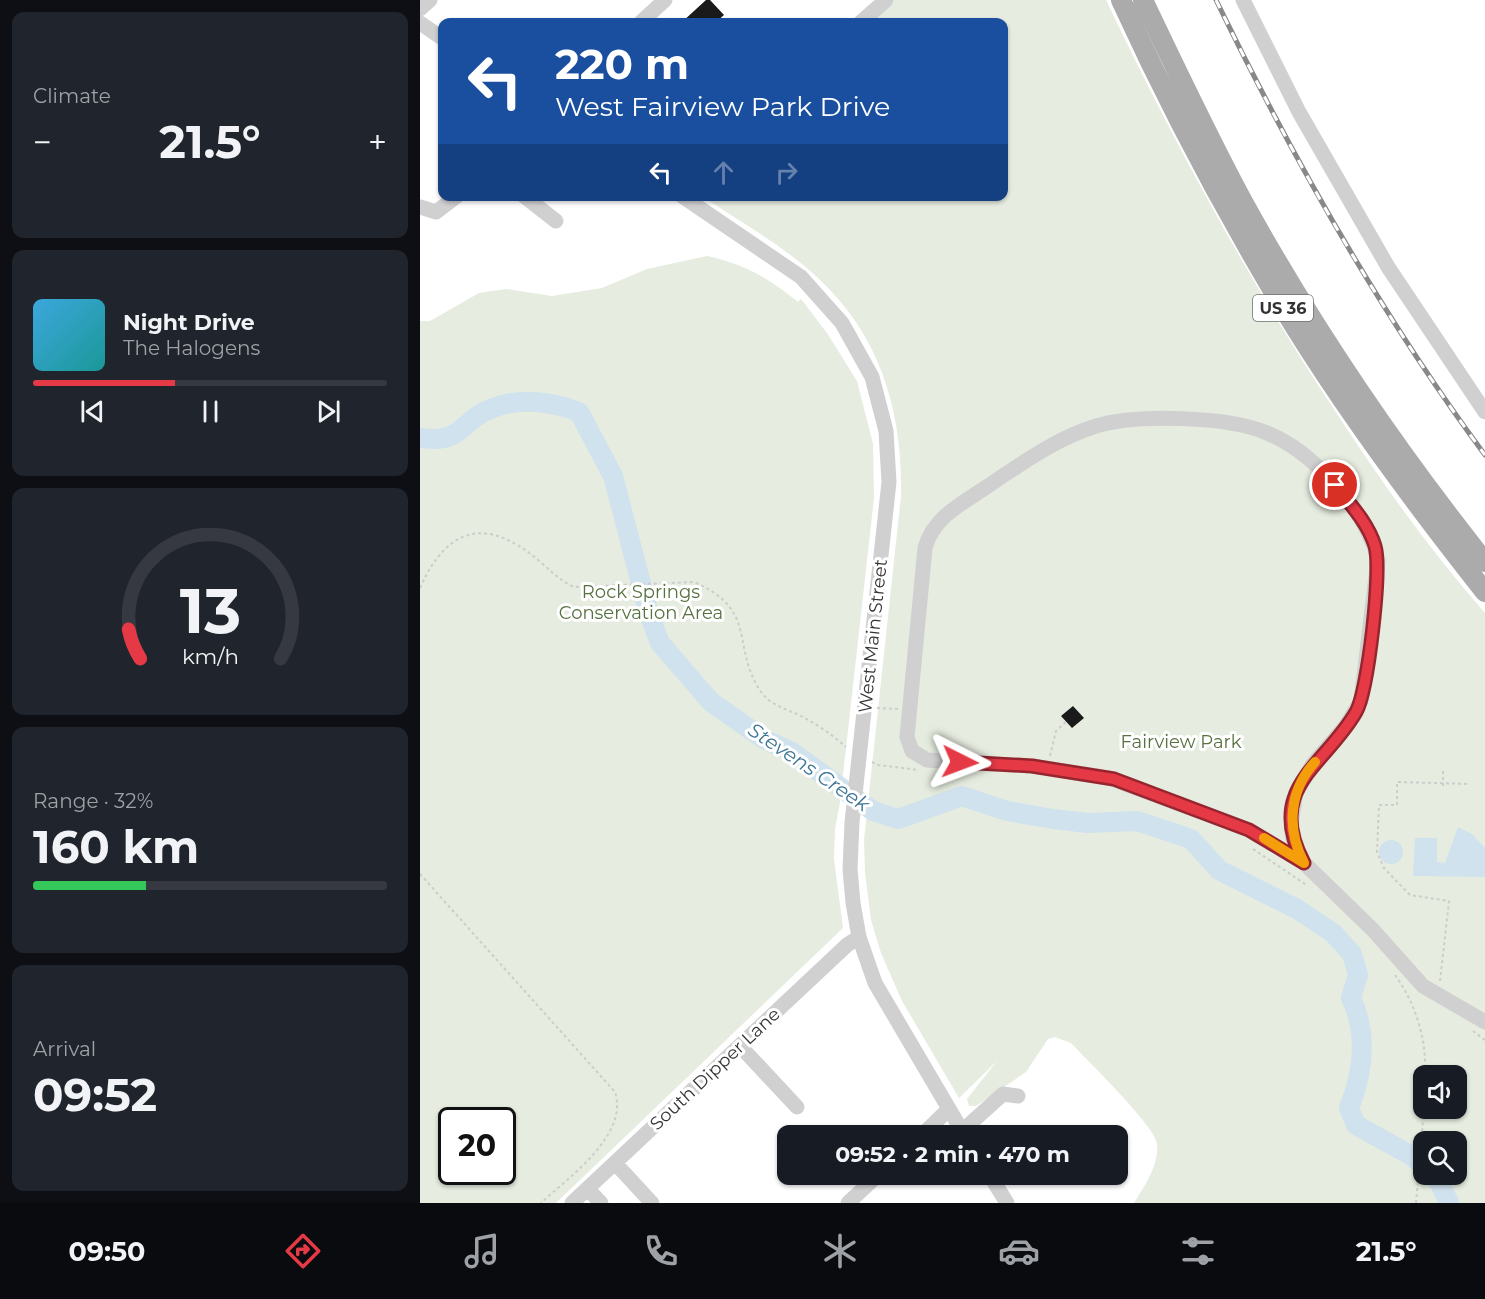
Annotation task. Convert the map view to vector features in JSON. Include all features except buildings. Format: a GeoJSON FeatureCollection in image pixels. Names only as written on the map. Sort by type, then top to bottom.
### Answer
{"type":"FeatureCollection","features":[{"type":"Feature","properties":{"kind":"main road","name":"US 36"},"geometry":{"type":"LineString","coordinates":[[1121,0],[1204,170],[1283,307],[1370,439],[1485,592]]}},
{"type":"Feature","properties":{"kind":"main road","name":"US 36"},"geometry":{"type":"LineString","coordinates":[[1143,0],[1242,200],[1302,301],[1353,383],[1485,562]]}},
{"type":"Feature","properties":{"kind":"street"},"geometry":{"type":"LineString","coordinates":[[420,9],[430,0]]}},
{"type":"Feature","properties":{"kind":"street"},"geometry":{"type":"LineString","coordinates":[[645,18],[665,0]]}},
{"type":"Feature","properties":{"kind":"street"},"geometry":{"type":"LineString","coordinates":[[1243,0],[1299,112],[1382,257],[1485,412]]}},
{"type":"Feature","properties":{"kind":"street"},"geometry":{"type":"LineString","coordinates":[[865,18],[879,2]]}},
{"type":"Feature","properties":{"kind":"street"},"geometry":{"type":"LineString","coordinates":[[420,23],[438,35]]}},
{"type":"Feature","properties":{"kind":"street"},"geometry":{"type":"LineString","coordinates":[[420,207],[436,212],[450,201]]}},
{"type":"Feature","properties":{"kind":"street"},"geometry":{"type":"LineString","coordinates":[[530,201],[556,221]]}},
{"type":"Feature","properties":{"kind":"street","name":"West Main Street"},"geometry":{"type":"LineString","coordinates":[[691,201],[801,277],[842,323],[872,376],[886,431],[889,482],[852,822],[850,868],[859,937],[875,983],[959,1125]]}},
{"type":"Feature","properties":{"kind":"street"},"geometry":{"type":"LineString","coordinates":[[1304,863],[1293,839],[1291,825],[1296,792],[1312,765],[1345,727],[1361,701],[1378,560],[1374,544],[1364,523],[1335,485],[1303,455],[1268,433],[1215,422],[1160,419],[1098,426],[1072,435],[1037,454],[949,513],[933,527],[925,548],[909,710],[908,744],[912,751],[927,760],[1048,768],[1114,779],[1233,823],[1263,837],[1304,863],[1373,930],[1412,975],[1439,996],[1485,1022]]}},
{"type":"Feature","properties":{"kind":"street","name":"South Dipper Lane"},"geometry":{"type":"LineString","coordinates":[[572,1203],[847,945],[859,937]]}},
{"type":"Feature","properties":{"kind":"street"},"geometry":{"type":"LineString","coordinates":[[740,1046],[797,1107]]}},
{"type":"Feature","properties":{"kind":"street"},"geometry":{"type":"LineString","coordinates":[[972,1125],[1003,1094],[1018,1096]]}},
{"type":"Feature","properties":{"kind":"street"},"geometry":{"type":"LineString","coordinates":[[932,1125],[949,1109]]}},
{"type":"Feature","properties":{"kind":"street"},"geometry":{"type":"LineString","coordinates":[[615,1163],[652,1203]]}},
{"type":"Feature","properties":{"kind":"street"},"geometry":{"type":"LineString","coordinates":[[848,1203],[867,1185]]}},
{"type":"Feature","properties":{"kind":"street"},"geometry":{"type":"LineString","coordinates":[[995,1185],[1007,1203]]}},
{"type":"Feature","properties":{"kind":"street"},"geometry":{"type":"LineString","coordinates":[[588,1188],[601,1203]]}},
{"type":"Feature","properties":{"kind":"path"},"geometry":{"type":"LineString","coordinates":[[420,588],[428,571],[448,546],[470,533],[484,532],[497,534],[511,541],[537,559],[561,581],[574,587],[694,582],[712,590],[727,601],[743,632],[753,677],[760,691],[770,701],[804,717],[850,750]]}},
{"type":"Feature","properties":{"kind":"path"},"geometry":{"type":"LineString","coordinates":[[877,708],[909,710]]}},
{"type":"Feature","properties":{"kind":"path"},"geometry":{"type":"LineString","coordinates":[[1048,768],[1056,731],[1066,722]]}},
{"type":"Feature","properties":{"kind":"path"},"geometry":{"type":"LineString","coordinates":[[869,760],[878,765],[922,770]]}},
{"type":"Feature","properties":{"kind":"path"},"geometry":{"type":"LineString","coordinates":[[1443,771],[1443,789]]}},
{"type":"Feature","properties":{"kind":"path"},"geometry":{"type":"LineString","coordinates":[[1439,996],[1449,901],[1418,898],[1406,893],[1384,868],[1377,852],[1379,805],[1396,805],[1397,782],[1468,784]]}},
{"type":"Feature","properties":{"kind":"path"},"geometry":{"type":"LineString","coordinates":[[1244,843],[1309,887]]}},
{"type":"Feature","properties":{"kind":"path"},"geometry":{"type":"LineString","coordinates":[[420,874],[615,1092],[618,1111],[608,1136],[541,1203]]}},
{"type":"Feature","properties":{"kind":"path"},"geometry":{"type":"LineString","coordinates":[[1391,971],[1406,990],[1419,1022],[1425,1065]]}},
{"type":"Feature","properties":{"kind":"path"},"geometry":{"type":"LineString","coordinates":[[1416,1203],[1423,1119]]}},
{"type":"Feature","properties":{"kind":"green space","name":"Fairview Park"},"geometry":{"type":"Polygon","coordinates":[[[894,0],[1106,0],[1187,162],[1276,319],[1392,495],[1446,567],[1485,613],[1485,1203],[1134,1203],[1143,1190],[1156,1160],[1157,1144],[1154,1136],[1134,1109],[1071,1043],[1055,1037],[1048,1039],[1026,1072],[976,1106],[969,1106],[967,1099],[997,1061],[959,1098],[902,1001],[881,953],[871,920],[865,873],[864,840],[901,496],[898,435],[884,378],[858,325],[840,301],[818,278],[792,256],[709,201],[1008,201],[1008,18],[874,18],[894,0]]]}},
{"type":"Feature","properties":{"kind":"green space","name":"Rock Springs Conservation Area"},"geometry":{"type":"Polygon","coordinates":[[[707,256],[734,263],[756,273],[798,302],[801,299],[827,333],[857,381],[873,444],[874,498],[840,802],[835,829],[834,859],[843,928],[556,1203],[420,1203],[420,321],[430,321],[479,293],[506,289],[552,296],[602,288],[647,269],[707,256]]]}},
{"type":"Feature","properties":{"kind":"water"},"geometry":{"type":"Polygon","coordinates":[[[1458,827],[1472,834],[1485,848],[1485,877],[1413,876],[1415,838],[1437,838],[1437,862],[1445,863],[1458,827]]]}},
{"type":"Feature","properties":{"kind":"water"},"geometry":{"type":"Polygon","coordinates":[[[1391,840],[1400,843],[1403,852],[1400,861],[1391,864],[1382,861],[1379,852],[1382,843],[1391,840]]]}},
{"type":"Feature","properties":{"kind":"waterway","name":"Stevens Creek"},"geometry":{"type":"LineString","coordinates":[[420,438],[446,438],[461,430],[482,413],[514,403],[547,403],[579,412],[613,476],[649,614],[660,643],[711,702],[764,739],[792,752],[873,811],[898,819],[962,796],[1007,811],[1053,819],[1088,823],[1137,821],[1191,839],[1219,870],[1297,909],[1333,933],[1352,954],[1358,975],[1351,998],[1360,1025],[1362,1053],[1358,1081],[1349,1108],[1356,1125],[1413,1157]]}},
{"type":"Feature","properties":{"kind":"waterway","name":"Stevens Creek"},"geometry":{"type":"LineString","coordinates":[[1440,1185],[1449,1203]]}},
{"type":"Feature","properties":{"kind":"railway"},"geometry":{"type":"LineString","coordinates":[[1216,0],[1276,118],[1340,234],[1374,291],[1446,401],[1485,455]]}},
{"type":"Feature","properties":{"kind":"slow traffic"},"geometry":{"type":"LineString","coordinates":[[1264,838],[1304,863],[1293,839],[1292,811],[1296,792],[1315,762]]}},
{"type":"Feature","properties":{"kind":"route"},"geometry":{"type":"LineString","coordinates":[[960,762],[1032,766],[1114,779],[1249,830],[1276,844],[1304,863],[1293,839],[1291,825],[1296,792],[1312,765],[1345,727],[1361,701],[1377,584],[1378,560],[1374,544],[1364,523],[1335,485]]}}]}
